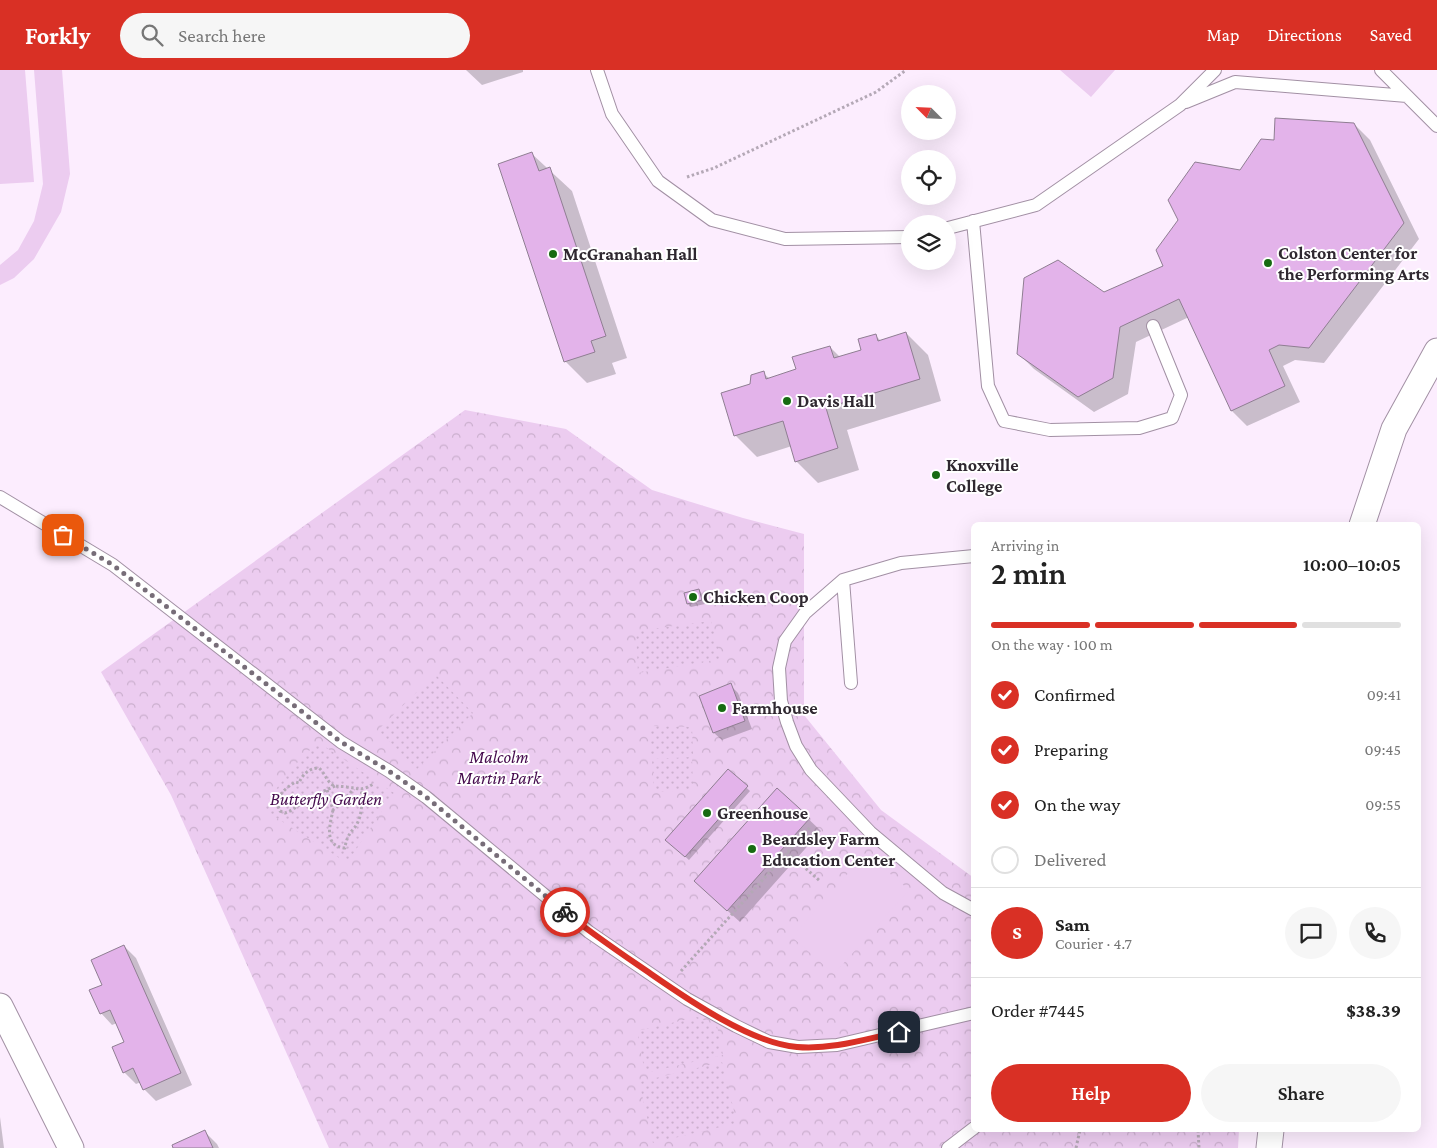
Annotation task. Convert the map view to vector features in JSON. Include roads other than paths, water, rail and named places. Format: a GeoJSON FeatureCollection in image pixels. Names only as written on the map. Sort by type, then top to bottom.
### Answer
{"type":"FeatureCollection","features":[{"type":"Feature","properties":{"kind":"street"},"geometry":{"type":"LineString","coordinates":[[1363,522],[1394,429],[1437,351]]}},
{"type":"Feature","properties":{"kind":"street"},"geometry":{"type":"LineString","coordinates":[[0,1006],[71,1148]]}},
{"type":"Feature","properties":{"kind":"street"},"geometry":{"type":"LineString","coordinates":[[1269,1148],[1271,1132]]}},
{"type":"Feature","properties":{"kind":"lane"},"geometry":{"type":"LineString","coordinates":[[597,70],[612,114],[658,181],[712,220],[785,240],[901,237]]}},
{"type":"Feature","properties":{"kind":"lane"},"geometry":{"type":"LineString","coordinates":[[956,226],[1036,205],[1180,105],[1215,70]]}},
{"type":"Feature","properties":{"kind":"lane"},"geometry":{"type":"LineString","coordinates":[[1381,70],[1437,126]]}},
{"type":"Feature","properties":{"kind":"lane"},"geometry":{"type":"LineString","coordinates":[[1180,105],[1235,82],[1407,96]]}},
{"type":"Feature","properties":{"kind":"lane"},"geometry":{"type":"LineString","coordinates":[[973,221],[988,386],[1004,420],[1050,430],[1139,428],[1172,418],[1181,396],[1153,326]]}},
{"type":"Feature","properties":{"kind":"lane"},"geometry":{"type":"LineString","coordinates":[[0,497],[113,565],[341,742],[389,771],[426,797],[589,932],[687,999],[770,1042],[798,1047],[837,1045],[971,1014]]}},
{"type":"Feature","properties":{"kind":"lane"},"geometry":{"type":"LineString","coordinates":[[971,556],[901,563],[843,580],[805,613],[785,641],[779,668],[781,701],[796,746],[811,770],[870,832],[942,893],[971,908]]}},
{"type":"Feature","properties":{"kind":"lane"},"geometry":{"type":"LineString","coordinates":[[843,580],[851,683]]}},
{"type":"Feature","properties":{"kind":"lane"},"geometry":{"type":"LineString","coordinates":[[948,1148],[971,1130]]}},
{"type":"Feature","properties":{"kind":"place","name":"McGranahan Hall"},"geometry":{"type":"Point","coordinates":[553,254]}},
{"type":"Feature","properties":{"kind":"place","name":"Colston Center for the Performing Arts"},"geometry":{"type":"Point","coordinates":[1268,263]}},
{"type":"Feature","properties":{"kind":"place","name":"Davis Hall"},"geometry":{"type":"Point","coordinates":[787,401]}},
{"type":"Feature","properties":{"kind":"place","name":"Knoxville College"},"geometry":{"type":"Point","coordinates":[936,475]}},
{"type":"Feature","properties":{"kind":"place","name":"Chicken Coop"},"geometry":{"type":"Point","coordinates":[693,597]}},
{"type":"Feature","properties":{"kind":"place","name":"Farmhouse"},"geometry":{"type":"Point","coordinates":[722,708]}},
{"type":"Feature","properties":{"kind":"place","name":"Greenhouse"},"geometry":{"type":"Point","coordinates":[707,813]}},
{"type":"Feature","properties":{"kind":"place","name":"Beardsley Farm Education Center"},"geometry":{"type":"Point","coordinates":[752,849]}},
{"type":"Feature","properties":{"kind":"park label","name":"Malcolm Martin Park"},"geometry":{"type":"Point","coordinates":[499,768]}},
{"type":"Feature","properties":{"kind":"park label","name":"Butterfly Garden"},"geometry":{"type":"Point","coordinates":[326,799]}}]}
